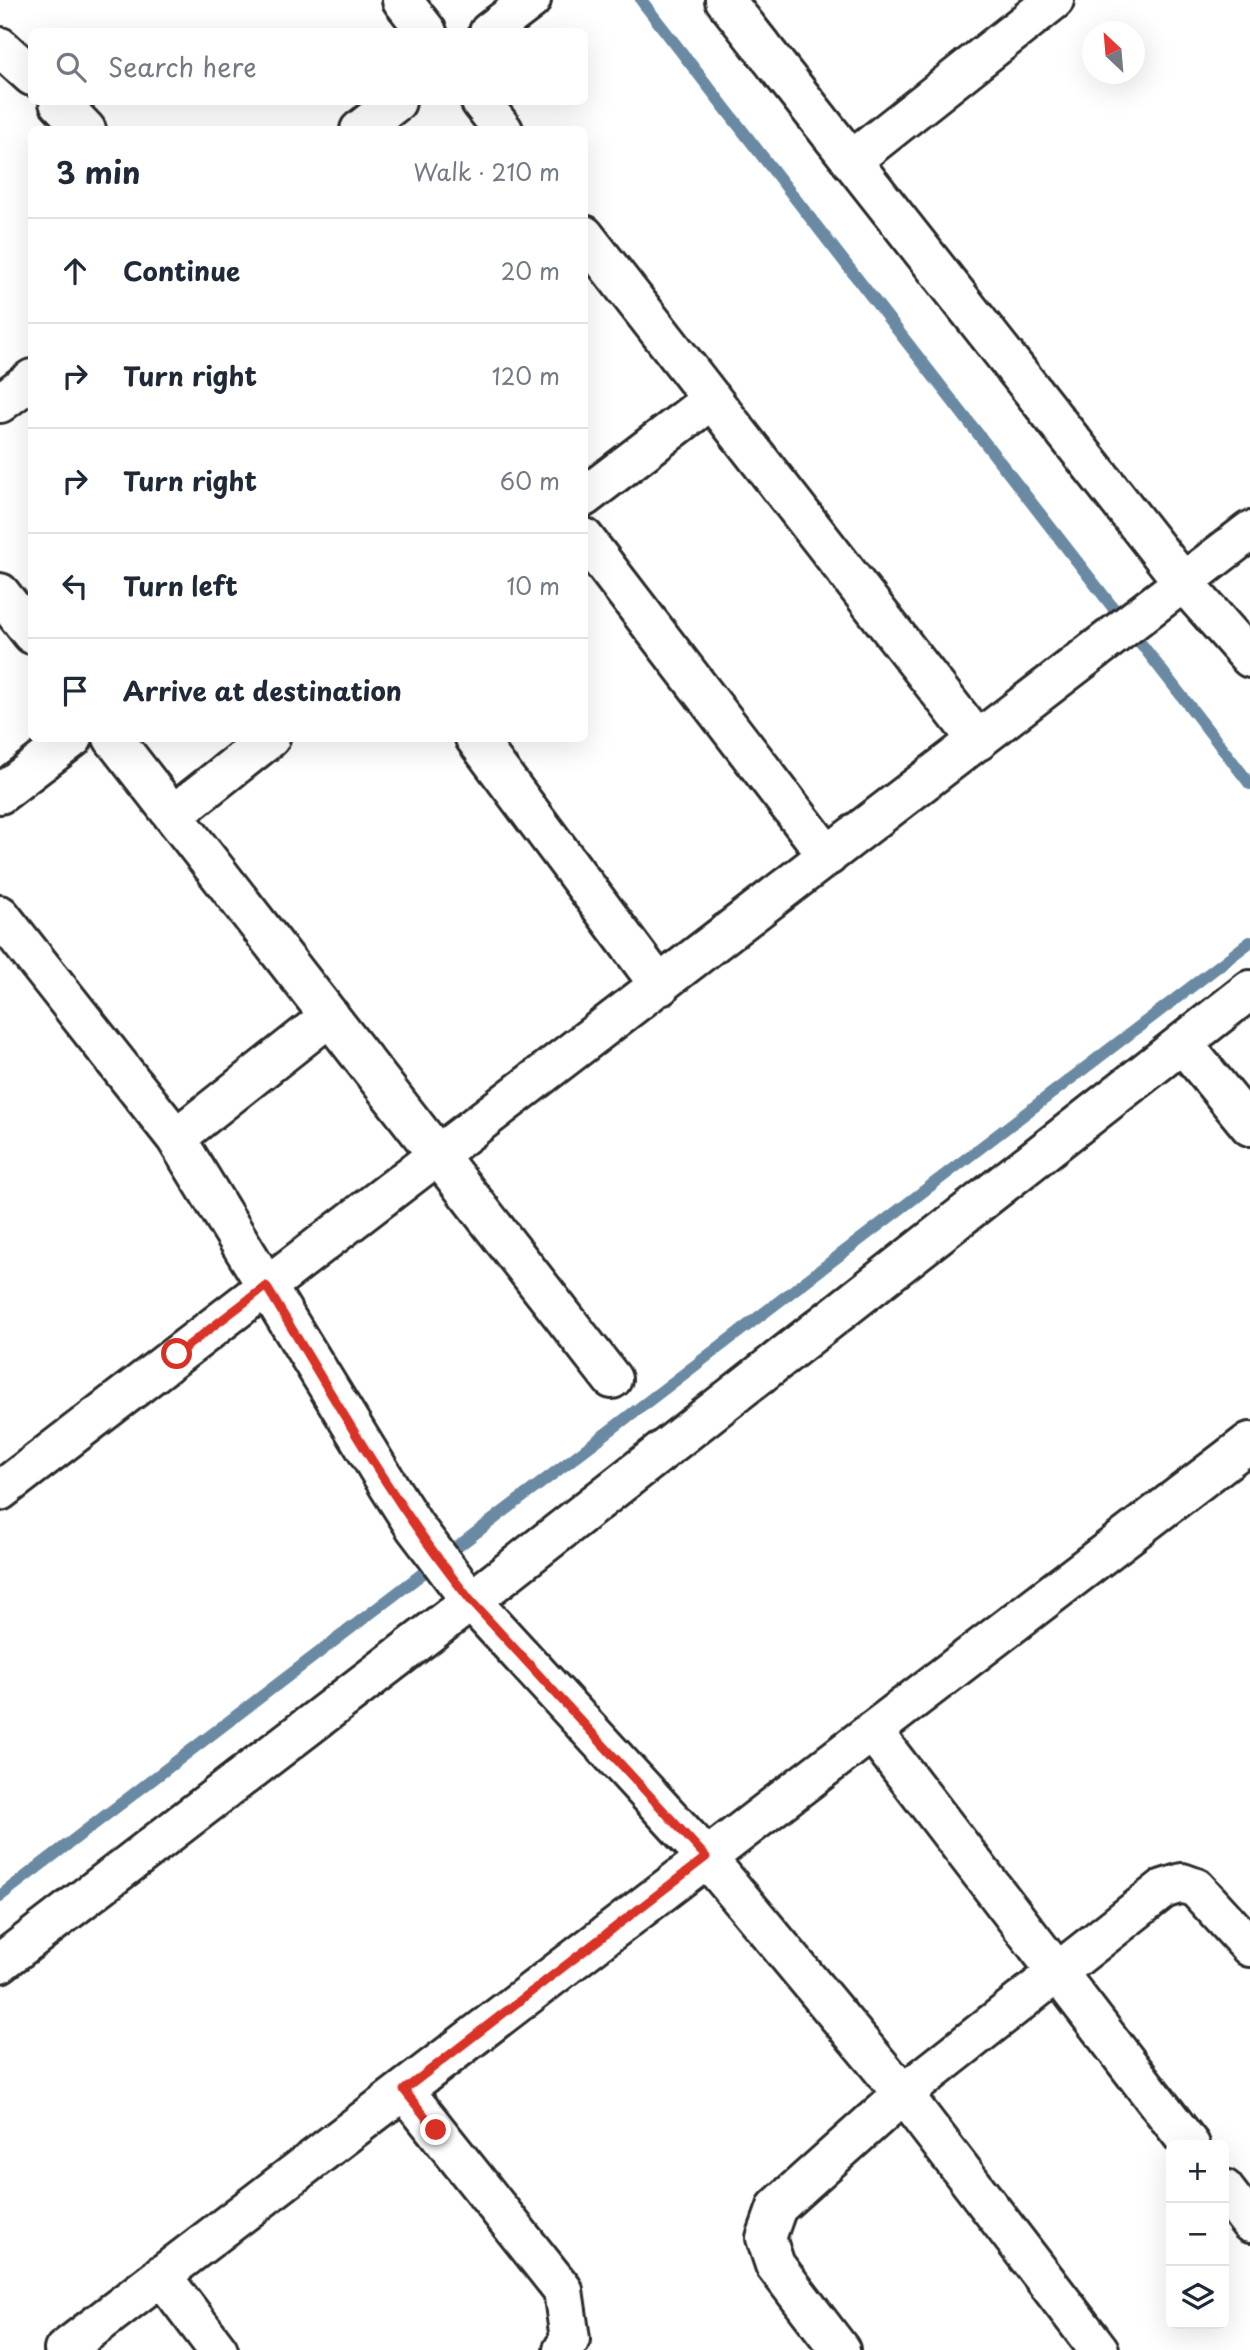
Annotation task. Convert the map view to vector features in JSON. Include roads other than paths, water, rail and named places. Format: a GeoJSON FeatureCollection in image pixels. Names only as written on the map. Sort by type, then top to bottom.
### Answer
{"type":"FeatureCollection","features":[{"type":"Feature","properties":{"kind":"street"},"geometry":{"type":"LineString","coordinates":[[402,0],[424,28]]}},
{"type":"Feature","properties":{"kind":"street"},"geometry":{"type":"LineString","coordinates":[[494,28],[531,0]]}},
{"type":"Feature","properties":{"kind":"street"},"geometry":{"type":"LineString","coordinates":[[725,0],[1183,582],[1250,658]]}},
{"type":"Feature","properties":{"kind":"street"},"geometry":{"type":"LineString","coordinates":[[851,161],[1054,0]]}},
{"type":"Feature","properties":{"kind":"street"},"geometry":{"type":"LineString","coordinates":[[0,47],[28,72]]}},
{"type":"Feature","properties":{"kind":"street"},"geometry":{"type":"LineString","coordinates":[[62,105],[82,126]]}},
{"type":"Feature","properties":{"kind":"street"},"geometry":{"type":"LineString","coordinates":[[365,126],[392,105]]}},
{"type":"Feature","properties":{"kind":"street"},"geometry":{"type":"LineString","coordinates":[[483,105],[500,126]]}},
{"type":"Feature","properties":{"kind":"street"},"geometry":{"type":"LineString","coordinates":[[588,240],[978,741]]}},
{"type":"Feature","properties":{"kind":"street"},"geometry":{"type":"LineString","coordinates":[[0,403],[28,382]]}},
{"type":"Feature","properties":{"kind":"street"},"geometry":{"type":"LineString","coordinates":[[588,495],[712,399]]}},
{"type":"Feature","properties":{"kind":"street"},"geometry":{"type":"LineString","coordinates":[[0,1491],[1250,531]]}},
{"type":"Feature","properties":{"kind":"street"},"geometry":{"type":"LineString","coordinates":[[588,543],[828,856]]}},
{"type":"Feature","properties":{"kind":"street"},"geometry":{"type":"LineString","coordinates":[[0,593],[28,629]]}},
{"type":"Feature","properties":{"kind":"street"},"geometry":{"type":"LineString","coordinates":[[0,794],[68,742]]}},
{"type":"Feature","properties":{"kind":"street"},"geometry":{"type":"LineString","coordinates":[[116,742],[612,1379]]}},
{"type":"Feature","properties":{"kind":"street"},"geometry":{"type":"LineString","coordinates":[[173,815],[265,742]]}},
{"type":"Feature","properties":{"kind":"street"},"geometry":{"type":"LineString","coordinates":[[478,742],[660,986]]}},
{"type":"Feature","properties":{"kind":"street"},"geometry":{"type":"LineString","coordinates":[[0,915],[176,1138],[415,1527],[471,1601],[706,1857],[903,2094],[1099,2350]]}},
{"type":"Feature","properties":{"kind":"street"},"geometry":{"type":"LineString","coordinates":[[0,1963],[471,1601],[1250,990]]}},
{"type":"Feature","properties":{"kind":"street"},"geometry":{"type":"LineString","coordinates":[[176,1138],[330,1016]]}},
{"type":"Feature","properties":{"kind":"street"},"geometry":{"type":"LineString","coordinates":[[1184,1044],[1250,1126]]}},
{"type":"Feature","properties":{"kind":"street"},"geometry":{"type":"LineString","coordinates":[[64,2350],[1250,1442]]}},
{"type":"Feature","properties":{"kind":"street"},"geometry":{"type":"LineString","coordinates":[[872,1731],[1186,2140]]}},
{"type":"Feature","properties":{"kind":"street"},"geometry":{"type":"LineString","coordinates":[[840,2350],[775,2265],[766,2238],[777,2207],[903,2094],[1163,1889],[1182,1883],[1196,1888],[1250,1947]]}},
{"type":"Feature","properties":{"kind":"street"},"geometry":{"type":"LineString","coordinates":[[404,2090],[563,2290],[570,2339],[563,2350]]}},
{"type":"Feature","properties":{"kind":"street"},"geometry":{"type":"LineString","coordinates":[[1229,2196],[1250,2223]]}},
{"type":"Feature","properties":{"kind":"street"},"geometry":{"type":"LineString","coordinates":[[161,2276],[218,2350]]}},
{"type":"Feature","properties":{"kind":"waterway"},"geometry":{"type":"LineString","coordinates":[[641,0],[1250,784]]}},
{"type":"Feature","properties":{"kind":"waterway"},"geometry":{"type":"LineString","coordinates":[[0,1896],[1250,942]]}}]}
